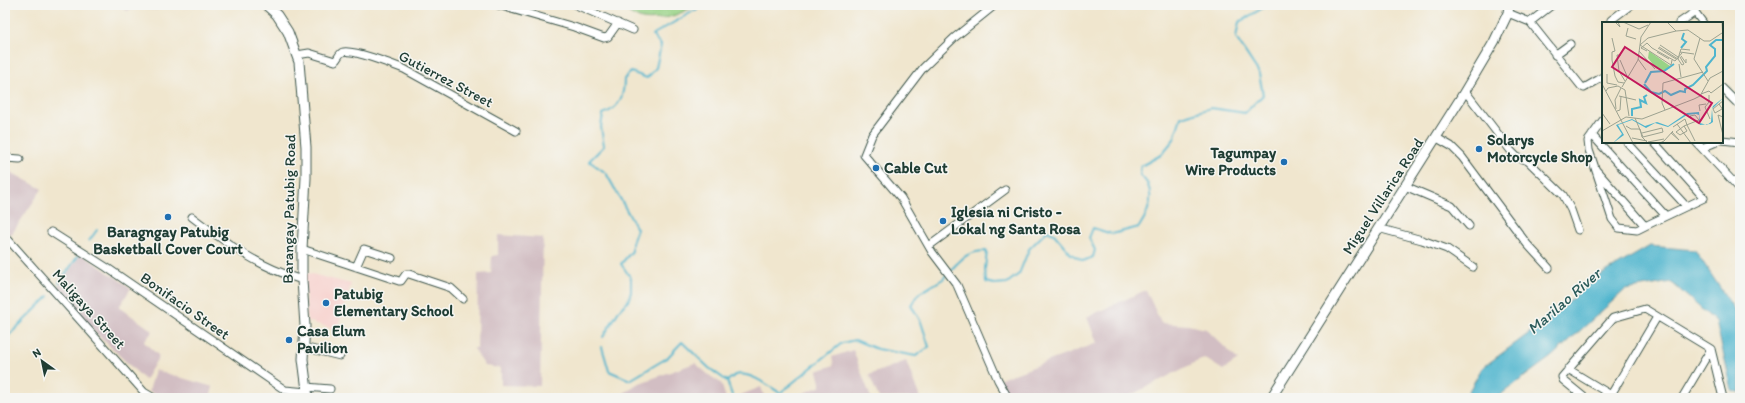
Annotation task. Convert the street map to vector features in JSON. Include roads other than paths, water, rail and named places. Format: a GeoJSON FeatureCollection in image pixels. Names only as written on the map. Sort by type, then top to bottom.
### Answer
{"type":"FeatureCollection","features":[{"type":"Feature","properties":{"kind":"main road","name":"Barangay Patubig Road"},"geometry":{"type":"LineString","coordinates":[[266,5],[277,16],[288,32],[297,55],[306,147],[302,280],[305,326],[303,347],[307,392]]}},
{"type":"Feature","properties":{"kind":"main road","name":"Miguel Villarica Road"},"geometry":{"type":"LineString","coordinates":[[1271,398],[1378,228],[1437,138],[1494,42],[1509,9]]}},
{"type":"Feature","properties":{"kind":"street"},"geometry":{"type":"LineString","coordinates":[[498,5],[574,27],[604,38],[608,37],[618,23]]}},
{"type":"Feature","properties":{"kind":"street"},"geometry":{"type":"LineString","coordinates":[[576,5],[633,30]]}},
{"type":"Feature","properties":{"kind":"street"},"geometry":{"type":"LineString","coordinates":[[995,5],[954,38],[923,68],[872,135],[864,155],[901,198],[929,246],[957,284],[998,380],[1008,398]]}},
{"type":"Feature","properties":{"kind":"street"},"geometry":{"type":"LineString","coordinates":[[1530,22],[1552,5]]}},
{"type":"Feature","properties":{"kind":"street"},"geometry":{"type":"LineString","coordinates":[[1611,20],[1631,5]]}},
{"type":"Feature","properties":{"kind":"street"},"geometry":{"type":"LineString","coordinates":[[1509,9],[1530,22],[1581,86],[1584,88],[1602,78]]}},
{"type":"Feature","properties":{"kind":"street"},"geometry":{"type":"LineString","coordinates":[[1680,22],[1694,9],[1702,22]]}},
{"type":"Feature","properties":{"kind":"street"},"geometry":{"type":"LineString","coordinates":[[1555,55],[1570,44]]}},
{"type":"Feature","properties":{"kind":"street","name":"Gutierrez Street"},"geometry":{"type":"LineString","coordinates":[[297,55],[309,53],[335,62],[341,53],[354,53],[404,69],[516,131]]}},
{"type":"Feature","properties":{"kind":"street"},"geometry":{"type":"LineString","coordinates":[[1723,89],[1736,102]]}},
{"type":"Feature","properties":{"kind":"street"},"geometry":{"type":"LineString","coordinates":[[1465,91],[1511,151],[1517,156],[1528,161],[1563,195],[1571,210],[1578,230]]}},
{"type":"Feature","properties":{"kind":"street"},"geometry":{"type":"LineString","coordinates":[[1602,121],[1588,141],[1589,150],[1612,219],[1619,228],[1637,230],[1665,215],[1704,198],[1655,143]]}},
{"type":"Feature","properties":{"kind":"street"},"geometry":{"type":"LineString","coordinates":[[1592,135],[1665,215]]}},
{"type":"Feature","properties":{"kind":"street"},"geometry":{"type":"LineString","coordinates":[[1437,138],[1451,146],[1462,157],[1527,244],[1549,268]]}},
{"type":"Feature","properties":{"kind":"street"},"geometry":{"type":"LineString","coordinates":[[1723,140],[1740,142]]}},
{"type":"Feature","properties":{"kind":"street"},"geometry":{"type":"LineString","coordinates":[[1628,143],[1686,206]]}},
{"type":"Feature","properties":{"kind":"street"},"geometry":{"type":"LineString","coordinates":[[1697,143],[1740,189]]}},
{"type":"Feature","properties":{"kind":"street"},"geometry":{"type":"LineString","coordinates":[[1702,148],[1714,143]]}},
{"type":"Feature","properties":{"kind":"street"},"geometry":{"type":"LineString","coordinates":[[5,158],[20,159]]}},
{"type":"Feature","properties":{"kind":"street"},"geometry":{"type":"LineString","coordinates":[[1596,170],[1645,226]]}},
{"type":"Feature","properties":{"kind":"street"},"geometry":{"type":"LineString","coordinates":[[1405,186],[1452,206],[1469,226]]}},
{"type":"Feature","properties":{"kind":"street"},"geometry":{"type":"LineString","coordinates":[[929,246],[1005,190]]}},
{"type":"Feature","properties":{"kind":"street"},"geometry":{"type":"LineString","coordinates":[[192,217],[227,244],[253,260],[278,273],[302,280]]}},
{"type":"Feature","properties":{"kind":"street"},"geometry":{"type":"LineString","coordinates":[[1378,228],[1422,240],[1447,249],[1473,267]]}},
{"type":"Feature","properties":{"kind":"street","name":"Bonifacio Street"},"geometry":{"type":"LineString","coordinates":[[51,232],[106,267],[285,390],[307,392],[330,389]]}},
{"type":"Feature","properties":{"kind":"street","name":"Maligaya Street"},"geometry":{"type":"LineString","coordinates":[[5,236],[144,392],[154,398]]}},
{"type":"Feature","properties":{"kind":"street"},"geometry":{"type":"LineString","coordinates":[[302,248],[400,282],[406,274],[408,274],[451,288],[463,299]]}},
{"type":"Feature","properties":{"kind":"street"},"geometry":{"type":"LineString","coordinates":[[356,267],[364,249],[392,258]]}},
{"type":"Feature","properties":{"kind":"street"},"geometry":{"type":"LineString","coordinates":[[1585,398],[1562,379],[1568,369],[1613,318],[1645,309],[1711,349],[1723,398]]}},
{"type":"Feature","properties":{"kind":"street"},"geometry":{"type":"LineString","coordinates":[[1568,369],[1612,397],[1657,317]]}},
{"type":"Feature","properties":{"kind":"street"},"geometry":{"type":"LineString","coordinates":[[303,347],[340,356]]}},
{"type":"Feature","properties":{"kind":"street"},"geometry":{"type":"LineString","coordinates":[[1682,398],[1711,349]]}},
{"type":"Feature","properties":{"kind":"water"},"geometry":{"type":"Polygon","coordinates":[[[1650,246],[1695,250],[1740,318],[1740,393],[1732,390],[1716,322],[1671,282],[1625,290],[1551,357],[1496,398],[1465,398],[1482,368],[1555,314],[1597,277],[1650,246]]]}},
{"type":"Feature","properties":{"kind":"waterway"},"geometry":{"type":"LineString","coordinates":[[603,337],[620,309],[628,301],[631,292],[631,278],[621,264],[632,251],[632,243],[637,229],[606,173],[589,161],[604,146],[601,127],[603,114],[617,105],[620,101],[624,79],[631,72],[647,78],[656,68],[661,45],[652,35],[704,5]]}},
{"type":"Feature","properties":{"kind":"waterway"},"geometry":{"type":"LineString","coordinates":[[949,272],[965,256],[974,252],[987,251],[985,269],[986,282],[994,284],[1007,283],[1019,274],[1029,249],[1047,231],[1054,234],[1071,254],[1083,261],[1093,257],[1095,250],[1089,238],[1093,228],[1112,234],[1139,227],[1145,217],[1150,201],[1150,190],[1146,181],[1140,175],[1141,166],[1161,155],[1174,139],[1181,117],[1211,108],[1245,113],[1263,95],[1259,73],[1236,38],[1239,22],[1268,5]]}},
{"type":"Feature","properties":{"kind":"waterway"},"geometry":{"type":"LineString","coordinates":[[89,241],[97,230]]}},
{"type":"Feature","properties":{"kind":"waterway"},"geometry":{"type":"LineString","coordinates":[[59,283],[78,256]]}},
{"type":"Feature","properties":{"kind":"waterway"},"geometry":{"type":"LineString","coordinates":[[727,381],[735,375],[746,375],[765,383],[780,393],[842,343],[855,340],[877,349],[916,356],[929,347],[921,322],[911,305],[918,294],[943,279],[946,275]]}},
{"type":"Feature","properties":{"kind":"waterway"},"geometry":{"type":"LineString","coordinates":[[5,339],[49,296]]}},
{"type":"Feature","properties":{"kind":"waterway"},"geometry":{"type":"LineString","coordinates":[[602,347],[609,371],[630,380],[667,358],[682,342],[709,368],[727,381]]}},
{"type":"Feature","properties":{"kind":"waterway"},"geometry":{"type":"LineString","coordinates":[[727,381],[733,398]]}},
{"type":"Feature","properties":{"kind":"place","name":"Solarys Motorcycle Shop"},"geometry":{"type":"Point","coordinates":[1479,149]}},
{"type":"Feature","properties":{"kind":"place","name":"Tagumpay Wire Products"},"geometry":{"type":"Point","coordinates":[1284,162]}},
{"type":"Feature","properties":{"kind":"place","name":"Cable Cut"},"geometry":{"type":"Point","coordinates":[876,168]}},
{"type":"Feature","properties":{"kind":"place","name":"Baragngay Patubig Basketball Cover Court"},"geometry":{"type":"Point","coordinates":[168,217]}},
{"type":"Feature","properties":{"kind":"place","name":"Iglesia ni Cristo - Lokal ng Santa Rosa"},"geometry":{"type":"Point","coordinates":[943,221]}},
{"type":"Feature","properties":{"kind":"place","name":"Patubig Elementary School"},"geometry":{"type":"Point","coordinates":[326,303]}},
{"type":"Feature","properties":{"kind":"place","name":"Casa Elum Pavilion"},"geometry":{"type":"Point","coordinates":[289,340]}},
{"type":"Feature","properties":{"kind":"water label","name":"Marilao River"},"geometry":{"type":"Point","coordinates":[1564,301]}}]}
